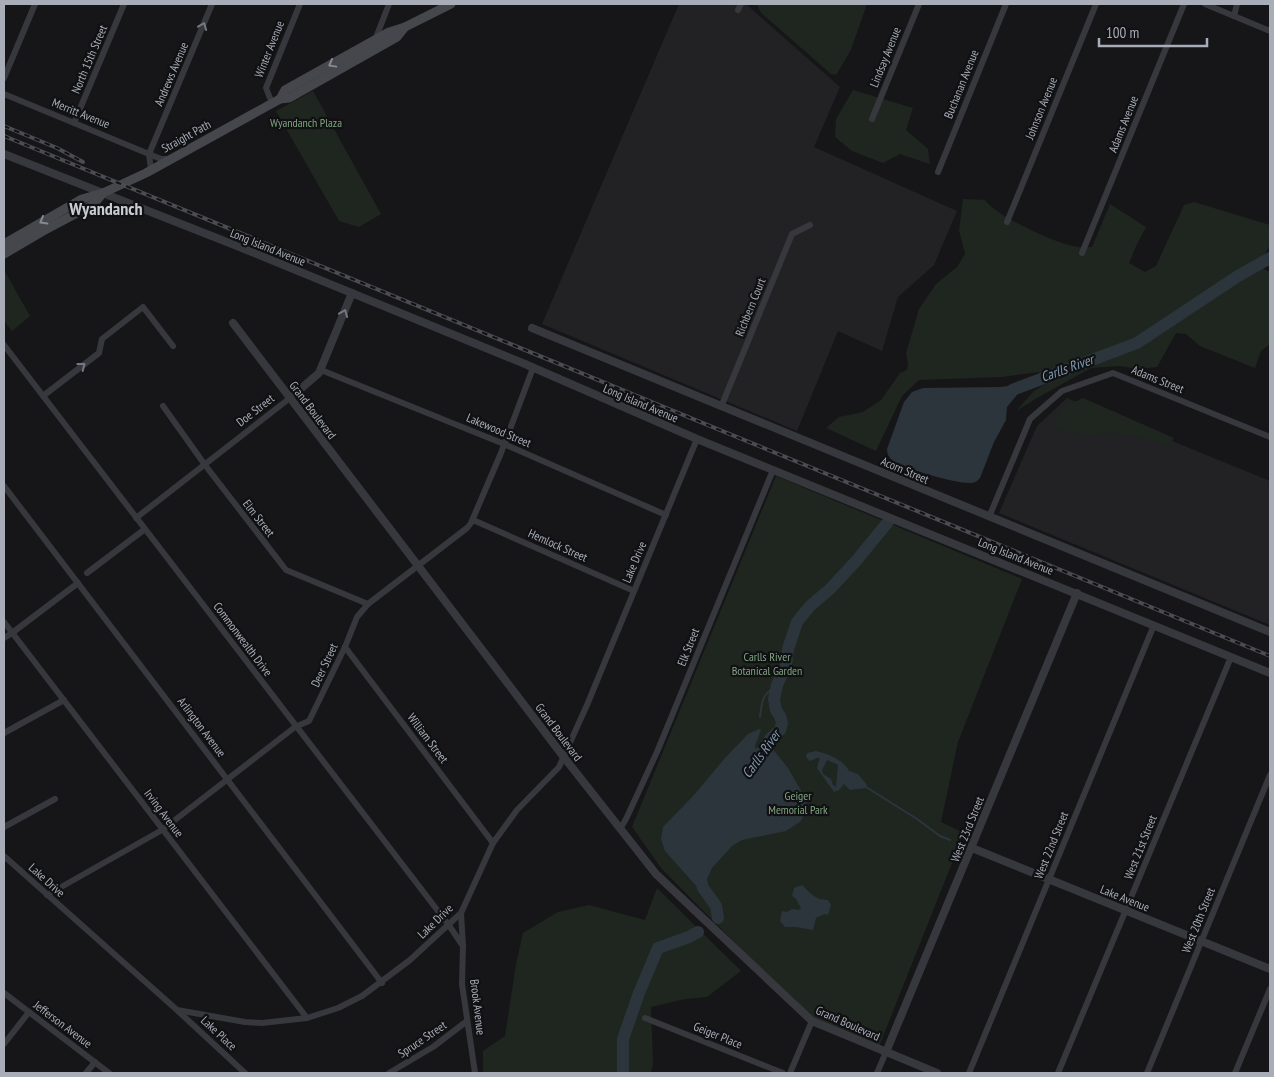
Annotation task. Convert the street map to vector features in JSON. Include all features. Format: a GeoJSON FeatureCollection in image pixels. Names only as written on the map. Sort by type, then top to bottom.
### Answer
{"type":"FeatureCollection","features":[{"type":"Feature","properties":{"kind":"main road","name":"Straight Path"},"geometry":{"type":"LineString","coordinates":[[276,101],[285,90],[374,40],[389,32],[406,27],[451,4]]}},
{"type":"Feature","properties":{"kind":"main road","name":"Straight Path"},"geometry":{"type":"LineString","coordinates":[[4,244],[82,199],[103,193],[151,170],[276,101],[289,98],[371,53],[397,37],[406,27]]}},
{"type":"Feature","properties":{"kind":"main road","name":"Straight Path"},"geometry":{"type":"LineString","coordinates":[[4,254],[94,204],[103,193]]}},
{"type":"Feature","properties":{"kind":"street"},"geometry":{"type":"LineString","coordinates":[[4,78],[35,4]]}},
{"type":"Feature","properties":{"kind":"street","name":"North 15th Street"},"geometry":{"type":"LineString","coordinates":[[74,123],[124,4]]}},
{"type":"Feature","properties":{"kind":"street","name":"Andrews Avenue"},"geometry":{"type":"LineString","coordinates":[[149,154],[212,4]]}},
{"type":"Feature","properties":{"kind":"street","name":"Winter Avenue"},"geometry":{"type":"LineString","coordinates":[[276,101],[266,88],[300,4]]}},
{"type":"Feature","properties":{"kind":"street"},"geometry":{"type":"LineString","coordinates":[[374,40],[389,4]]}},
{"type":"Feature","properties":{"kind":"street","name":"Lindsay Avenue"},"geometry":{"type":"LineString","coordinates":[[872,119],[919,4]]}},
{"type":"Feature","properties":{"kind":"street","name":"Buchanan Avenue"},"geometry":{"type":"LineString","coordinates":[[938,172],[1006,4]]}},
{"type":"Feature","properties":{"kind":"street","name":"Johnson Avenue"},"geometry":{"type":"LineString","coordinates":[[1007,222],[1096,4]]}},
{"type":"Feature","properties":{"kind":"street","name":"Adams Avenue"},"geometry":{"type":"LineString","coordinates":[[1082,253],[1184,4]]}},
{"type":"Feature","properties":{"kind":"street"},"geometry":{"type":"LineString","coordinates":[[1205,4],[1270,31]]}},
{"type":"Feature","properties":{"kind":"street"},"geometry":{"type":"LineString","coordinates":[[1234,16],[1237,4]]}},
{"type":"Feature","properties":{"kind":"street","name":"Merritt Avenue"},"geometry":{"type":"LineString","coordinates":[[4,94],[161,159],[171,158]]}},
{"type":"Feature","properties":{"kind":"street","name":"Long Island Avenue"},"geometry":{"type":"LineString","coordinates":[[4,154],[352,293],[697,439],[1270,673]]}},
{"type":"Feature","properties":{"kind":"street"},"geometry":{"type":"LineString","coordinates":[[149,154],[151,170]]}},
{"type":"Feature","properties":{"kind":"street","name":"Richbern Court"},"geometry":{"type":"LineString","coordinates":[[721,407],[792,234],[810,225]]}},
{"type":"Feature","properties":{"kind":"street","name":"Doe Street"},"geometry":{"type":"LineString","coordinates":[[136,518],[320,373],[352,293]]}},
{"type":"Feature","properties":{"kind":"street"},"geometry":{"type":"LineString","coordinates":[[44,396],[99,353],[102,339],[143,307],[173,346]]}},
{"type":"Feature","properties":{"kind":"street","name":"Grand Boulevard"},"geometry":{"type":"LineString","coordinates":[[233,323],[563,756],[651,868],[665,883],[812,1021],[938,1073]]}},
{"type":"Feature","properties":{"kind":"street","name":"Acorn Street"},"geometry":{"type":"LineString","coordinates":[[532,328],[1270,632]]}},
{"type":"Feature","properties":{"kind":"street","name":"Commonwealth Drive"},"geometry":{"type":"LineString","coordinates":[[4,345],[463,946]]}},
{"type":"Feature","properties":{"kind":"street","name":"Deer Street"},"geometry":{"type":"LineString","coordinates":[[47,895],[162,830],[296,727],[309,721],[345,648],[357,617],[368,604],[467,528],[473,520],[533,368]]}},
{"type":"Feature","properties":{"kind":"street","name":"Lakewood Street"},"geometry":{"type":"LineString","coordinates":[[321,370],[504,444],[666,515]]}},
{"type":"Feature","properties":{"kind":"street","name":"Adams Street"},"geometry":{"type":"LineString","coordinates":[[989,517],[1030,418],[1062,391],[1113,373],[1270,437]]}},
{"type":"Feature","properties":{"kind":"street","name":"Elm Street"},"geometry":{"type":"LineString","coordinates":[[163,406],[204,465],[286,570],[368,604]]}},
{"type":"Feature","properties":{"kind":"street","name":"Lake Drive"},"geometry":{"type":"LineString","coordinates":[[4,856],[177,1010],[244,1022],[262,1023],[307,1018],[338,1008],[362,996],[410,960],[461,913],[493,843],[517,810],[559,766],[587,705],[697,439]]}},
{"type":"Feature","properties":{"kind":"street","name":"Elk Street"},"geometry":{"type":"LineString","coordinates":[[620,829],[656,752],[773,470]]}},
{"type":"Feature","properties":{"kind":"street","name":"Arlington Avenue"},"geometry":{"type":"LineString","coordinates":[[4,486],[382,982]]}},
{"type":"Feature","properties":{"kind":"street","name":"Hemlock Street"},"geometry":{"type":"LineString","coordinates":[[473,520],[634,591]]}},
{"type":"Feature","properties":{"kind":"street"},"geometry":{"type":"LineString","coordinates":[[87,573],[144,529]]}},
{"type":"Feature","properties":{"kind":"street"},"geometry":{"type":"LineString","coordinates":[[4,638],[78,583]]}},
{"type":"Feature","properties":{"kind":"street","name":"West 23rd Street"},"geometry":{"type":"LineString","coordinates":[[877,1073],[1077,593]]}},
{"type":"Feature","properties":{"kind":"street","name":"Irving Avenue"},"geometry":{"type":"LineString","coordinates":[[4,622],[307,1018]]}},
{"type":"Feature","properties":{"kind":"street","name":"West 22nd Street"},"geometry":{"type":"LineString","coordinates":[[969,1073],[1154,625]]}},
{"type":"Feature","properties":{"kind":"street","name":"William Street"},"geometry":{"type":"LineString","coordinates":[[345,648],[493,843]]}},
{"type":"Feature","properties":{"kind":"street","name":"West 21st Street"},"geometry":{"type":"LineString","coordinates":[[1058,1073],[1231,657]]}},
{"type":"Feature","properties":{"kind":"street"},"geometry":{"type":"LineString","coordinates":[[4,734],[64,700]]}},
{"type":"Feature","properties":{"kind":"street","name":"West 20th Street"},"geometry":{"type":"LineString","coordinates":[[1147,1073],[1270,775]]}},
{"type":"Feature","properties":{"kind":"street"},"geometry":{"type":"LineString","coordinates":[[4,827],[55,799]]}},
{"type":"Feature","properties":{"kind":"street","name":"Lake Avenue"},"geometry":{"type":"LineString","coordinates":[[972,848],[1270,969]]}},
{"type":"Feature","properties":{"kind":"street","name":"Brook Avenue"},"geometry":{"type":"LineString","coordinates":[[461,913],[463,946],[462,984],[476,1073]]}},
{"type":"Feature","properties":{"kind":"street"},"geometry":{"type":"LineString","coordinates":[[1235,1073],[1270,989]]}},
{"type":"Feature","properties":{"kind":"street","name":"Jefferson Avenue"},"geometry":{"type":"LineString","coordinates":[[4,992],[109,1073]]}},
{"type":"Feature","properties":{"kind":"street","name":"Lake Place"},"geometry":{"type":"LineString","coordinates":[[177,1010],[245,1073]]}},
{"type":"Feature","properties":{"kind":"street"},"geometry":{"type":"LineString","coordinates":[[4,1044],[29,1012]]}},
{"type":"Feature","properties":{"kind":"street","name":"Geiger Place"},"geometry":{"type":"LineString","coordinates":[[645,1018],[783,1073]]}},
{"type":"Feature","properties":{"kind":"street","name":"Spruce Street"},"geometry":{"type":"LineString","coordinates":[[389,1073],[433,1047],[467,1021]]}},
{"type":"Feature","properties":{"kind":"street"},"geometry":{"type":"LineString","coordinates":[[790,1073],[812,1021]]}},
{"type":"Feature","properties":{"kind":"street"},"geometry":{"type":"LineString","coordinates":[[86,1073],[95,1062]]}},
{"type":"Feature","properties":{"kind":"shaded area"},"geometry":{"type":"Polygon","coordinates":[[[679,4],[746,4],[840,87],[814,147],[957,211],[934,265],[898,297],[882,351],[838,331],[797,431],[542,324],[679,4]]]}},
{"type":"Feature","properties":{"kind":"shaded area"},"geometry":{"type":"Polygon","coordinates":[[[1067,398],[1270,481],[1270,625],[999,513],[1037,426],[1067,398]]]}},
{"type":"Feature","properties":{"kind":"green space"},"geometry":{"type":"Polygon","coordinates":[[[757,4],[867,4],[851,50],[836,75],[831,74],[761,13],[757,4]]]}},
{"type":"Feature","properties":{"kind":"green space"},"geometry":{"type":"Polygon","coordinates":[[[853,90],[913,108],[906,130],[928,149],[930,164],[900,154],[883,163],[852,151],[835,137],[836,119],[853,90]]]}},
{"type":"Feature","properties":{"kind":"green space","name":"Wyandanch Plaza"},"geometry":{"type":"Polygon","coordinates":[[[313,91],[381,214],[359,227],[339,221],[276,111],[313,91]]]}},
{"type":"Feature","properties":{"kind":"green space"},"geometry":{"type":"Polygon","coordinates":[[[963,199],[985,200],[1012,221],[1075,247],[1092,247],[1110,204],[1146,227],[1129,263],[1145,272],[1156,266],[1184,205],[1194,202],[1270,225],[1270,242],[1267,251],[1261,259],[1255,262],[1261,268],[1270,272],[1270,344],[1261,351],[1255,368],[1200,346],[1186,334],[1176,333],[1157,367],[1137,369],[1120,366],[1091,368],[1016,411],[1034,391],[1049,382],[1039,372],[1002,377],[919,380],[902,396],[876,451],[826,428],[839,417],[863,412],[881,400],[900,373],[907,370],[906,353],[919,309],[936,284],[957,267],[965,254],[959,230],[963,199]]]}},
{"type":"Feature","properties":{"kind":"green space"},"geometry":{"type":"Polygon","coordinates":[[[4,270],[30,316],[12,331],[4,321],[4,270]]]}},
{"type":"Feature","properties":{"kind":"green space"},"geometry":{"type":"Polygon","coordinates":[[[1083,398],[1174,438],[1169,446],[1133,435],[1111,433],[1090,435],[1065,432],[1053,425],[1060,409],[1083,398]]]}},
{"type":"Feature","properties":{"kind":"green space","name":"Geiger Memorial Park"},"geometry":{"type":"Polygon","coordinates":[[[776,476],[1022,579],[958,742],[941,822],[964,833],[878,1049],[812,1021],[661,868],[632,827],[776,476]]]}},
{"type":"Feature","properties":{"kind":"green space"},"geometry":{"type":"Polygon","coordinates":[[[657,888],[741,971],[707,997],[685,999],[651,1007],[653,1064],[651,1073],[483,1073],[483,1051],[505,1036],[516,964],[523,933],[558,912],[589,905],[645,920],[657,888]]]}},
{"type":"Feature","properties":{"kind":"water"},"geometry":{"type":"Polygon","coordinates":[[[1026,384],[1007,407],[1006,420],[994,442],[980,478],[976,482],[953,481],[929,475],[897,463],[888,456],[887,449],[904,402],[912,392],[923,388],[1000,387],[1026,384]]]}},
{"type":"Feature","properties":{"kind":"water"},"geometry":{"type":"Polygon","coordinates":[[[759,729],[761,730],[755,746],[756,750],[761,752],[767,739],[770,739],[772,748],[788,768],[807,801],[806,813],[800,822],[786,831],[742,840],[732,846],[712,868],[703,888],[698,888],[665,851],[661,839],[663,827],[748,734],[759,729]]]}},
{"type":"Feature","properties":{"kind":"water"},"geometry":{"type":"Polygon","coordinates":[[[816,751],[835,758],[847,767],[849,771],[858,774],[867,785],[866,788],[850,790],[844,784],[839,790],[834,792],[817,768],[820,758],[810,761],[806,757],[807,753],[816,751]],[[827,760],[822,770],[823,774],[831,779],[836,787],[838,765],[827,760]]]}},
{"type":"Feature","properties":{"kind":"water"},"geometry":{"type":"Polygon","coordinates":[[[802,885],[819,899],[828,900],[831,905],[828,915],[825,914],[816,918],[813,930],[785,927],[780,921],[782,911],[787,912],[792,909],[799,910],[801,908],[792,896],[794,888],[802,885]]]}},
{"type":"Feature","properties":{"kind":"waterway","name":"Carlls River"},"geometry":{"type":"LineString","coordinates":[[1012,390],[1137,343],[1238,276],[1270,258]]}},
{"type":"Feature","properties":{"kind":"waterway","name":"Carlls River"},"geometry":{"type":"LineString","coordinates":[[761,753],[770,739],[780,730],[782,723],[776,710],[774,699],[777,685],[786,665],[788,649],[797,622],[810,606],[830,589],[856,561],[888,522]]}},
{"type":"Feature","properties":{"kind":"waterway"},"geometry":{"type":"LineString","coordinates":[[760,717],[764,698],[777,685]]}},
{"type":"Feature","properties":{"kind":"waterway"},"geometry":{"type":"LineString","coordinates":[[866,787],[940,836],[950,840]]}},
{"type":"Feature","properties":{"kind":"waterway","name":"Carlls River"},"geometry":{"type":"LineString","coordinates":[[699,873],[703,888],[716,906],[718,918]]}},
{"type":"Feature","properties":{"kind":"waterway","name":"Carlls River"},"geometry":{"type":"LineString","coordinates":[[623,1073],[623,1039],[639,993],[658,948],[698,932]]}},
{"type":"Feature","properties":{"kind":"railway"},"geometry":{"type":"LineString","coordinates":[[4,126],[57,148],[83,162]]}},
{"type":"Feature","properties":{"kind":"railway"},"geometry":{"type":"LineString","coordinates":[[4,136],[1270,656]]}},
{"type":"Feature","properties":{"kind":"district","name":"Wyandanch"},"geometry":{"type":"Point","coordinates":[106,208]}},
{"type":"Feature","properties":{"kind":"park label","name":"Carlls River Botanical Garden"},"geometry":{"type":"Point","coordinates":[767,663]}}]}
